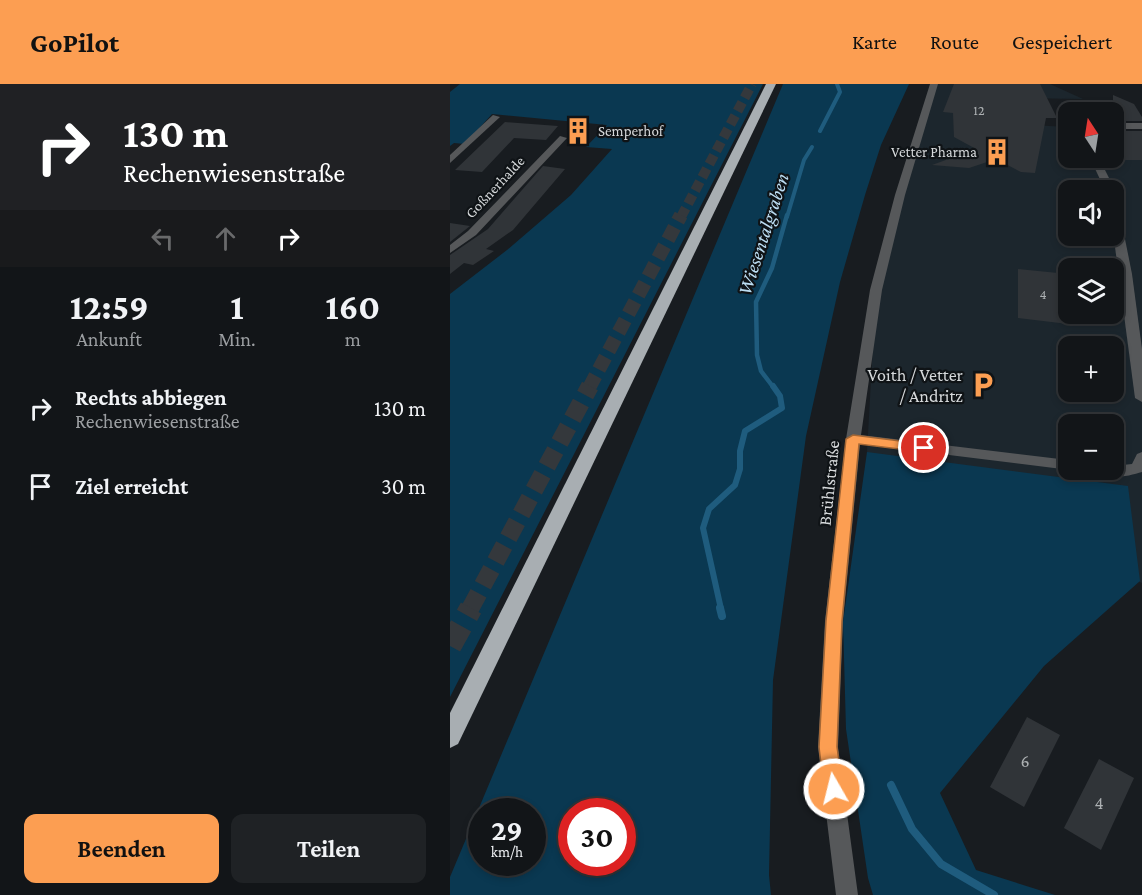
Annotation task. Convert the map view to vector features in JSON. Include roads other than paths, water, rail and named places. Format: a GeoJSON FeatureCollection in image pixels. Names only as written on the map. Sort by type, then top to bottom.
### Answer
{"type":"FeatureCollection","features":[{"type":"Feature","properties":{"kind":"highway"},"geometry":{"type":"LineString","coordinates":[[450,737],[771,84]]}},
{"type":"Feature","properties":{"kind":"street","name":"Brühlstraße"},"geometry":{"type":"LineString","coordinates":[[848,895],[828,747],[834,621],[853,439],[876,290],[900,195],[934,84]]}},
{"type":"Feature","properties":{"kind":"street"},"geometry":{"type":"LineString","coordinates":[[450,160],[496,117]]}},
{"type":"Feature","properties":{"kind":"street"},"geometry":{"type":"LineString","coordinates":[[1124,126],[1142,126]]}},
{"type":"Feature","properties":{"kind":"street","name":"Goßnerhalde"},"geometry":{"type":"LineString","coordinates":[[450,250],[472,233],[561,140]]}},
{"type":"Feature","properties":{"kind":"street"},"geometry":{"type":"LineString","coordinates":[[1121,246],[1142,398]]}},
{"type":"Feature","properties":{"kind":"street"},"geometry":{"type":"LineString","coordinates":[[853,439],[1058,464]]}},
{"type":"Feature","properties":{"kind":"street"},"geometry":{"type":"LineString","coordinates":[[1124,472],[1138,468],[1142,457]]}},
{"type":"Feature","properties":{"kind":"waterway","name":"Wiesentalgraben"},"geometry":{"type":"LineString","coordinates":[[820,131],[840,92],[837,84]]}},
{"type":"Feature","properties":{"kind":"waterway","name":"Wiesentalgraben"},"geometry":{"type":"LineString","coordinates":[[787,217],[804,160],[812,147]]}},
{"type":"Feature","properties":{"kind":"waterway","name":"Wiesentalgraben"},"geometry":{"type":"LineString","coordinates":[[774,388],[761,371],[757,355],[756,302],[772,268],[787,215]]}},
{"type":"Feature","properties":{"kind":"waterway","name":"Wiesentalgraben"},"geometry":{"type":"LineString","coordinates":[[721,609],[703,528],[709,509],[735,485],[740,469],[740,451],[745,431],[782,408],[780,396],[773,386]]}},
{"type":"Feature","properties":{"kind":"waterway","name":"Wiesentalgraben"},"geometry":{"type":"LineString","coordinates":[[720,608],[722,616]]}},
{"type":"Feature","properties":{"kind":"waterway","name":"Wiesentalgraben"},"geometry":{"type":"LineString","coordinates":[[891,785],[912,829],[941,864],[994,895]]}},
{"type":"Feature","properties":{"kind":"tunnel"},"geometry":{"type":"LineString","coordinates":[[681,217],[752,84]]}},
{"type":"Feature","properties":{"kind":"tunnel"},"geometry":{"type":"LineString","coordinates":[[589,388],[681,215]]}},
{"type":"Feature","properties":{"kind":"tunnel"},"geometry":{"type":"LineString","coordinates":[[470,609],[590,386]]}},
{"type":"Feature","properties":{"kind":"tunnel"},"geometry":{"type":"LineString","coordinates":[[450,646],[471,608]]}},
{"type":"Feature","properties":{"kind":"place","name":"Semperhof"},"geometry":{"type":"Point","coordinates":[578,131]}},
{"type":"Feature","properties":{"kind":"place","name":"Vetter Pharma"},"geometry":{"type":"Point","coordinates":[997,152]}},
{"type":"Feature","properties":{"kind":"place","name":"Voith / Vetter / Andritz"},"geometry":{"type":"Point","coordinates":[983,385]}}]}
